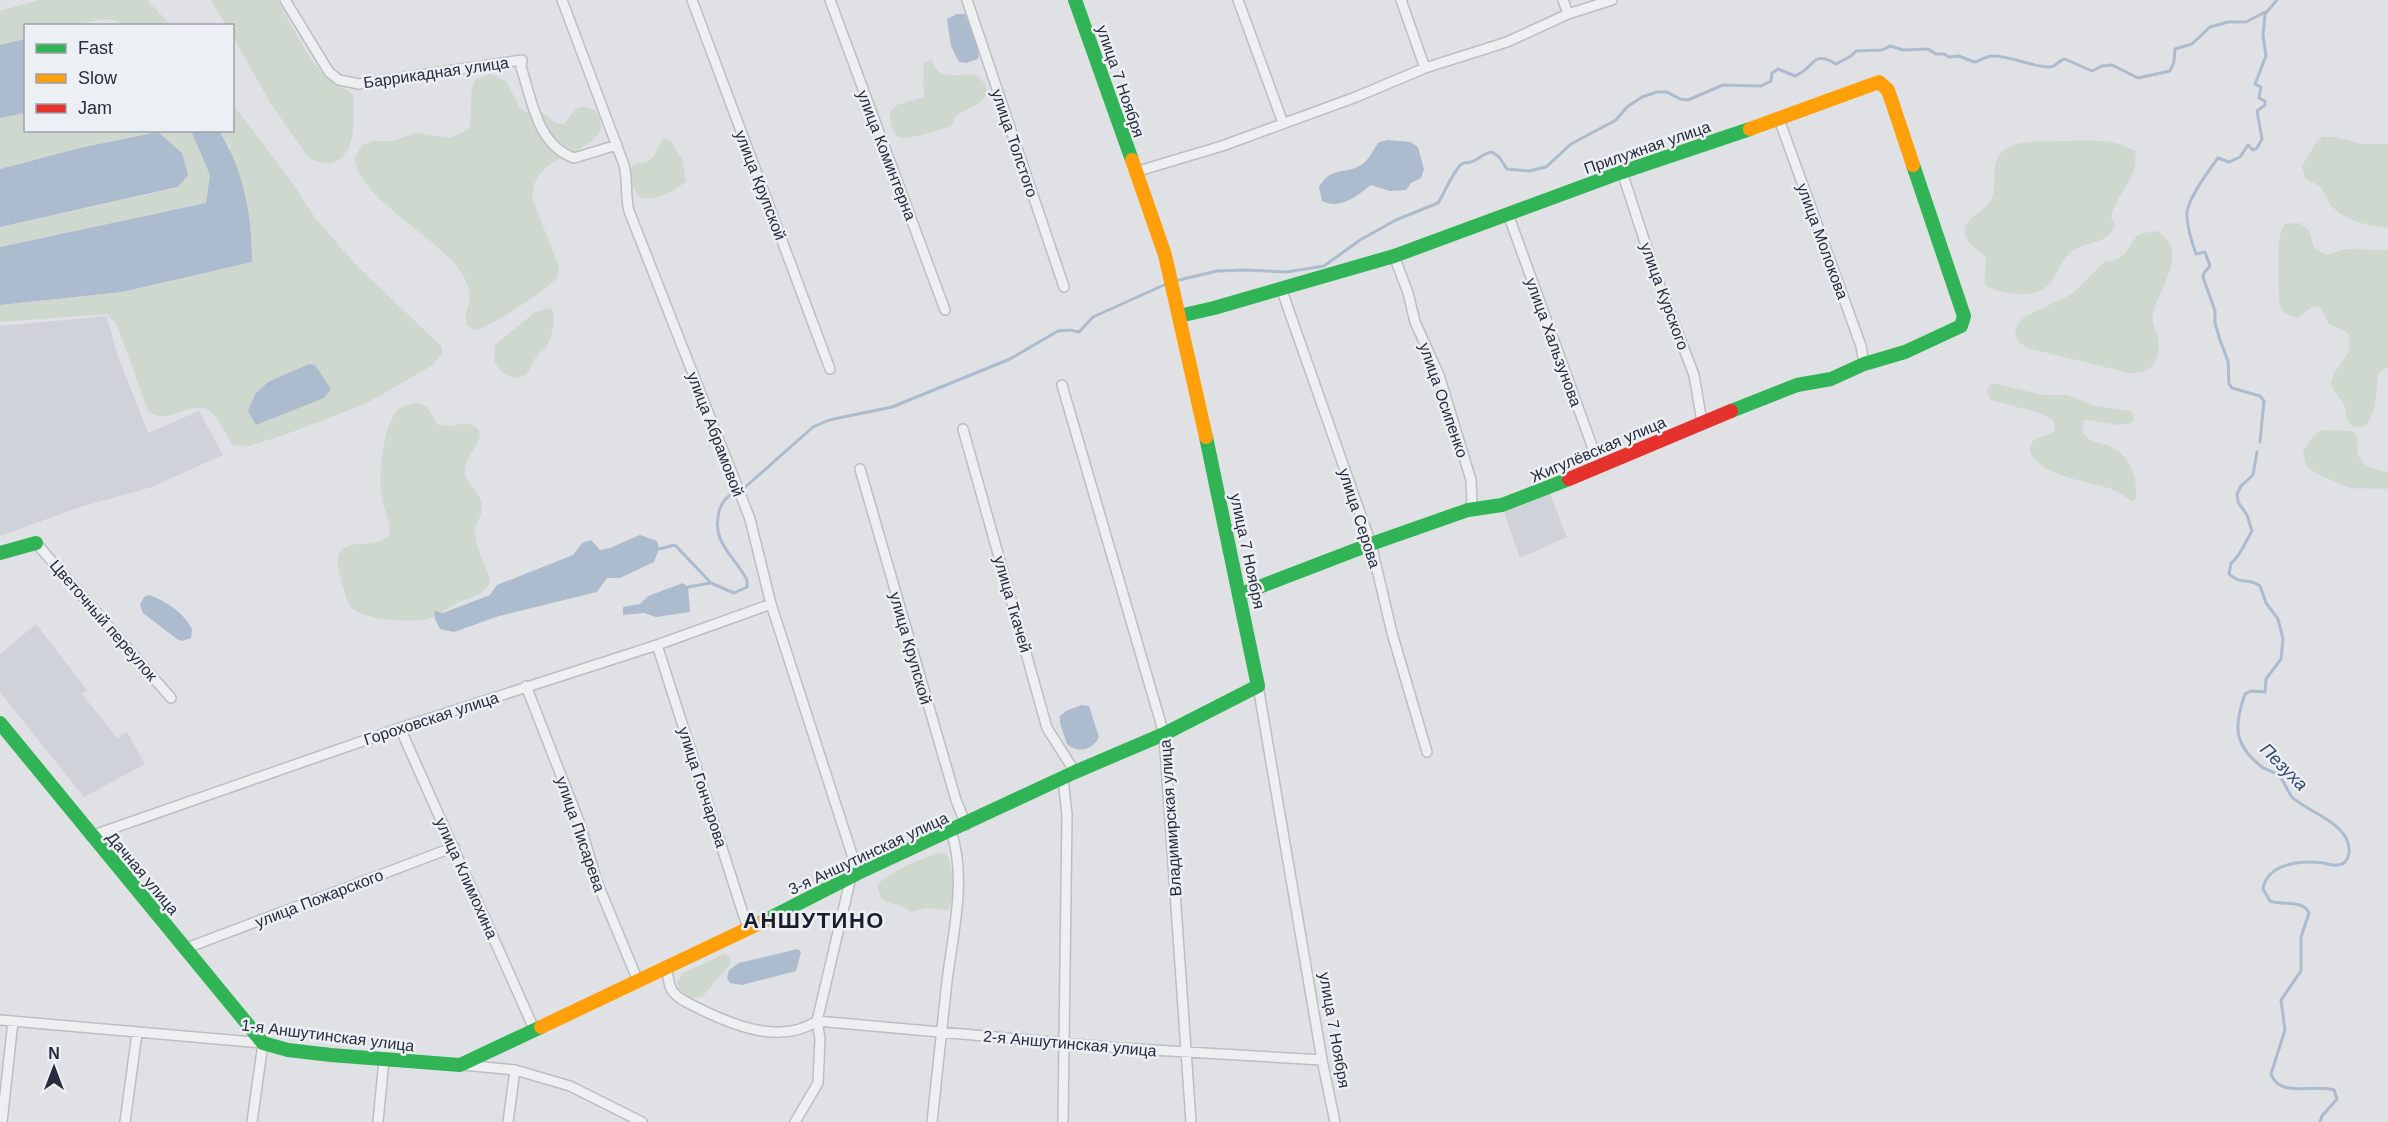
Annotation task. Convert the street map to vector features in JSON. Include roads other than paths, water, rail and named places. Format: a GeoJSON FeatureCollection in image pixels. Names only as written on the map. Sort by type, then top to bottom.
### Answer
{"type":"FeatureCollection","features":[{"type":"Feature","properties":{"kind":"street","name":"Баррикадная улица"},"geometry":{"type":"LineString","coordinates":[[285,0],[329,72],[339,80],[359,84],[522,60],[521,67],[542,130],[549,142],[558,150],[574,158],[617,145]]}},
{"type":"Feature","properties":{"kind":"street","name":"улица Абрамовой"},"geometry":{"type":"LineString","coordinates":[[562,0],[627,176],[626,200],[629,211],[750,519],[771,603],[855,875]]}},
{"type":"Feature","properties":{"kind":"street","name":"улица Крупской"},"geometry":{"type":"LineString","coordinates":[[692,0],[830,369]]}},
{"type":"Feature","properties":{"kind":"street","name":"улица Коминтерна"},"geometry":{"type":"LineString","coordinates":[[830,0],[945,310]]}},
{"type":"Feature","properties":{"kind":"street","name":"улица Толстого"},"geometry":{"type":"LineString","coordinates":[[967,0],[1064,286]]}},
{"type":"Feature","properties":{"kind":"street","name":"улица 7 Ноября"},"geometry":{"type":"LineString","coordinates":[[1075,0],[1165,255],[1241,594],[1322,1060],[1335,1122]]}},
{"type":"Feature","properties":{"kind":"street"},"geometry":{"type":"LineString","coordinates":[[1238,0],[1283,123]]}},
{"type":"Feature","properties":{"kind":"street"},"geometry":{"type":"LineString","coordinates":[[1401,0],[1425,68]]}},
{"type":"Feature","properties":{"kind":"street"},"geometry":{"type":"LineString","coordinates":[[1563,0],[1568,14]]}},
{"type":"Feature","properties":{"kind":"street"},"geometry":{"type":"LineString","coordinates":[[1135,172],[1222,146],[1425,68],[1507,42],[1568,14],[1612,0]]}},
{"type":"Feature","properties":{"kind":"street","name":"Прилужная улица"},"geometry":{"type":"LineString","coordinates":[[1179,316],[1394,256],[1622,172],[1779,119],[1879,82],[1885,85],[1964,316],[1964,324]]}},
{"type":"Feature","properties":{"kind":"street","name":"улица Молокова"},"geometry":{"type":"LineString","coordinates":[[1779,119],[1862,346],[1864,364]]}},
{"type":"Feature","properties":{"kind":"street","name":"улица Курского"},"geometry":{"type":"LineString","coordinates":[[1622,172],[1656,276],[1694,375],[1702,422]]}},
{"type":"Feature","properties":{"kind":"street","name":"улица Хальзунова"},"geometry":{"type":"LineString","coordinates":[[1508,214],[1591,444],[1593,470]]}},
{"type":"Feature","properties":{"kind":"street","name":"улица Осипенко"},"geometry":{"type":"LineString","coordinates":[[1394,256],[1408,292],[1415,322],[1439,375],[1471,480],[1472,502],[1468,510]]}},
{"type":"Feature","properties":{"kind":"street","name":"улица Серова"},"geometry":{"type":"LineString","coordinates":[[1281,288],[1371,544],[1392,633],[1426,752]]}},
{"type":"Feature","properties":{"kind":"street","name":"Жигулёвская улица"},"geometry":{"type":"LineString","coordinates":[[1241,594],[1468,510],[1502,505],[1593,470],[1702,422],[1797,385],[1831,379],[1864,364],[1905,351],[1964,324]]}},
{"type":"Feature","properties":{"kind":"street","name":"Владимирская улица"},"geometry":{"type":"LineString","coordinates":[[1062,384],[1164,734],[1191,1122]]}},
{"type":"Feature","properties":{"kind":"street","name":"улица Ткачей"},"geometry":{"type":"LineString","coordinates":[[963,429],[1047,728],[1069,775],[1063,1122]]}},
{"type":"Feature","properties":{"kind":"street","name":"улица Крупской"},"geometry":{"type":"LineString","coordinates":[[860,469],[956,800],[966,825]]}},
{"type":"Feature","properties":{"kind":"street"},"geometry":{"type":"LineString","coordinates":[[0,552],[36,543]]}},
{"type":"Feature","properties":{"kind":"street","name":"Цветочный переулок"},"geometry":{"type":"LineString","coordinates":[[36,543],[171,698]]}},
{"type":"Feature","properties":{"kind":"street","name":"Гороховская улица"},"geometry":{"type":"LineString","coordinates":[[91,836],[400,728],[657,645],[771,603]]}},
{"type":"Feature","properties":{"kind":"street","name":"улица Гончарова"},"geometry":{"type":"LineString","coordinates":[[657,645],[748,929]]}},
{"type":"Feature","properties":{"kind":"street","name":"улица Писарева"},"geometry":{"type":"LineString","coordinates":[[526,686],[580,824],[597,882],[638,981]]}},
{"type":"Feature","properties":{"kind":"street","name":"3-я Аншутинская улица"},"geometry":{"type":"LineString","coordinates":[[460,1065],[748,929],[855,875],[1069,775],[1164,734],[1258,686]]}},
{"type":"Feature","properties":{"kind":"street","name":"Дачная улица"},"geometry":{"type":"LineString","coordinates":[[0,723],[263,1043]]}},
{"type":"Feature","properties":{"kind":"street","name":"улица Климохина"},"geometry":{"type":"LineString","coordinates":[[400,728],[534,1029]]}},
{"type":"Feature","properties":{"kind":"street"},"geometry":{"type":"LineString","coordinates":[[932,1122],[957,888],[955,845],[951,831]]}},
{"type":"Feature","properties":{"kind":"street","name":"улица Пожарского"},"geometry":{"type":"LineString","coordinates":[[184,949],[454,847]]}},
{"type":"Feature","properties":{"kind":"street"},"geometry":{"type":"LineString","coordinates":[[795,1122],[818,1083],[820,1039],[817,1021],[855,875]]}},
{"type":"Feature","properties":{"kind":"street"},"geometry":{"type":"LineString","coordinates":[[667,967],[673,993],[682,1000],[725,1021],[750,1029],[791,1032],[804,1029],[817,1021]]}},
{"type":"Feature","properties":{"kind":"street","name":"1-я Аншутинская улица"},"geometry":{"type":"LineString","coordinates":[[0,1020],[263,1043],[288,1050],[384,1060],[515,1070],[570,1086],[624,1118],[642,1122]]}},
{"type":"Feature","properties":{"kind":"street"},"geometry":{"type":"LineString","coordinates":[[3,1122],[13,1021]]}},
{"type":"Feature","properties":{"kind":"street","name":"2-я Аншутинская улица"},"geometry":{"type":"LineString","coordinates":[[817,1021],[1187,1053],[1322,1060]]}},
{"type":"Feature","properties":{"kind":"street"},"geometry":{"type":"LineString","coordinates":[[125,1122],[137,1033]]}},
{"type":"Feature","properties":{"kind":"street"},"geometry":{"type":"LineString","coordinates":[[252,1122],[263,1043]]}},
{"type":"Feature","properties":{"kind":"street"},"geometry":{"type":"LineString","coordinates":[[378,1122],[384,1060]]}},
{"type":"Feature","properties":{"kind":"street"},"geometry":{"type":"LineString","coordinates":[[508,1122],[515,1070]]}},
{"type":"Feature","properties":{"kind":"water"},"geometry":{"type":"Polygon","coordinates":[[[957,14],[965,14],[977,42],[978,59],[966,63],[959,62],[951,46],[947,19],[957,14]]]}},
{"type":"Feature","properties":{"kind":"water"},"geometry":{"type":"Polygon","coordinates":[[[24,39],[24,113],[0,118],[0,45],[24,39]]]}},
{"type":"Feature","properties":{"kind":"water"},"geometry":{"type":"Polygon","coordinates":[[[158,132],[182,153],[188,175],[178,187],[0,227],[0,169],[80,148],[158,132]]]}},
{"type":"Feature","properties":{"kind":"water"},"geometry":{"type":"Polygon","coordinates":[[[191,132],[220,132],[235,161],[248,211],[252,262],[122,292],[0,305],[0,247],[206,203],[210,175],[191,132]]]}},
{"type":"Feature","properties":{"kind":"water"},"geometry":{"type":"Polygon","coordinates":[[[1388,140],[1410,142],[1418,147],[1424,169],[1421,178],[1411,183],[1406,190],[1390,191],[1371,185],[1342,203],[1322,201],[1319,187],[1328,176],[1361,165],[1369,158],[1379,142],[1388,140]]]}},
{"type":"Feature","properties":{"kind":"water"},"geometry":{"type":"Polygon","coordinates":[[[309,364],[315,365],[331,389],[324,398],[256,425],[248,411],[255,394],[268,382],[309,364]]]}},
{"type":"Feature","properties":{"kind":"water"},"geometry":{"type":"Polygon","coordinates":[[[640,535],[657,541],[659,549],[654,562],[620,578],[607,578],[597,592],[499,616],[454,632],[440,629],[435,619],[434,611],[443,613],[490,595],[497,585],[573,555],[582,543],[591,540],[600,550],[640,535]]]}},
{"type":"Feature","properties":{"kind":"water"},"geometry":{"type":"Polygon","coordinates":[[[683,583],[688,587],[690,612],[656,617],[644,613],[623,615],[623,607],[640,604],[648,596],[683,583]]]}},
{"type":"Feature","properties":{"kind":"water"},"geometry":{"type":"Polygon","coordinates":[[[149,595],[168,604],[184,618],[192,629],[191,638],[182,641],[177,639],[143,613],[140,604],[144,597],[149,595]]]}},
{"type":"Feature","properties":{"kind":"water"},"geometry":{"type":"Polygon","coordinates":[[[1082,705],[1089,706],[1099,737],[1089,748],[1080,750],[1067,744],[1060,716],[1082,705]]]}},
{"type":"Feature","properties":{"kind":"water"},"geometry":{"type":"Polygon","coordinates":[[[798,949],[801,952],[796,971],[742,985],[730,983],[727,978],[729,970],[739,963],[798,949]]]}},
{"type":"Feature","properties":{"kind":"waterway","name":"Пезуха"},"geometry":{"type":"LineString","coordinates":[[2260,442],[2264,401],[2260,396],[2232,388],[2229,384],[2228,361],[2215,323],[2215,311],[2203,277],[2210,266],[2205,252],[2196,254],[2188,228],[2187,212],[2195,192],[2218,158],[2229,162],[2240,157],[2248,145],[2253,150],[2257,148],[2262,139],[2257,111],[2265,105],[2265,101],[2259,98],[2261,87],[2255,84],[2266,56],[2263,35],[2265,14],[2277,0]]}},
{"type":"Feature","properties":{"kind":"waterway"},"geometry":{"type":"LineString","coordinates":[[1179,280],[1217,271],[1286,272],[1324,266],[1360,240],[1396,220],[1438,203],[1462,164],[1492,152],[1499,157],[1507,169],[1529,171],[1546,167],[1571,144],[1616,120],[1627,107],[1642,97],[1657,92],[1667,92],[1680,99],[1688,100],[1723,85],[1761,86],[1771,81],[1772,73],[1778,69],[1795,76],[1818,59],[1822,58],[1836,64],[1856,51],[1882,50],[1890,46],[1903,50],[1928,49],[1936,54],[1949,57],[1959,56],[1974,62],[1990,56],[1999,56],[2049,67],[2065,59],[2092,71],[2102,66],[2112,65],[2138,78],[2170,71],[2174,62],[2175,49],[2192,44],[2210,27],[2228,22],[2246,22],[2265,12]]}},
{"type":"Feature","properties":{"kind":"waterway"},"geometry":{"type":"LineString","coordinates":[[743,489],[813,427],[829,420],[892,407],[1010,359],[1058,331],[1079,332],[1093,317],[1164,285]]}},
{"type":"Feature","properties":{"kind":"waterway","name":"Пезуха"},"geometry":{"type":"LineString","coordinates":[[2257,452],[2253,475],[2241,486],[2237,494],[2238,502],[2247,515],[2252,531],[2240,553],[2231,563],[2229,574],[2238,580],[2256,583],[2260,586],[2266,603],[2278,619],[2283,639],[2281,659],[2266,679],[2265,692],[2251,691],[2245,694],[2239,715],[2238,734],[2252,759],[2278,775],[2293,798],[2328,820],[2344,834],[2349,853],[2342,864],[2306,862],[2287,865],[2271,874],[2263,889],[2270,901],[2297,904],[2309,913],[2301,937],[2301,971],[2281,1000],[2285,1030],[2271,1074],[2275,1082],[2282,1086],[2334,1090],[2337,1099],[2322,1116],[2320,1122]]}},
{"type":"Feature","properties":{"kind":"waterway"},"geometry":{"type":"LineString","coordinates":[[688,587],[711,583],[734,593],[747,587],[747,580],[725,548],[718,532],[720,509],[728,496],[733,493]]}},
{"type":"Feature","properties":{"kind":"waterway"},"geometry":{"type":"LineString","coordinates":[[659,549],[675,545],[711,583]]}},
{"type":"Feature","properties":{"kind":"district","name":"АНШУТИНО"},"geometry":{"type":"Point","coordinates":[814,920]}}]}
